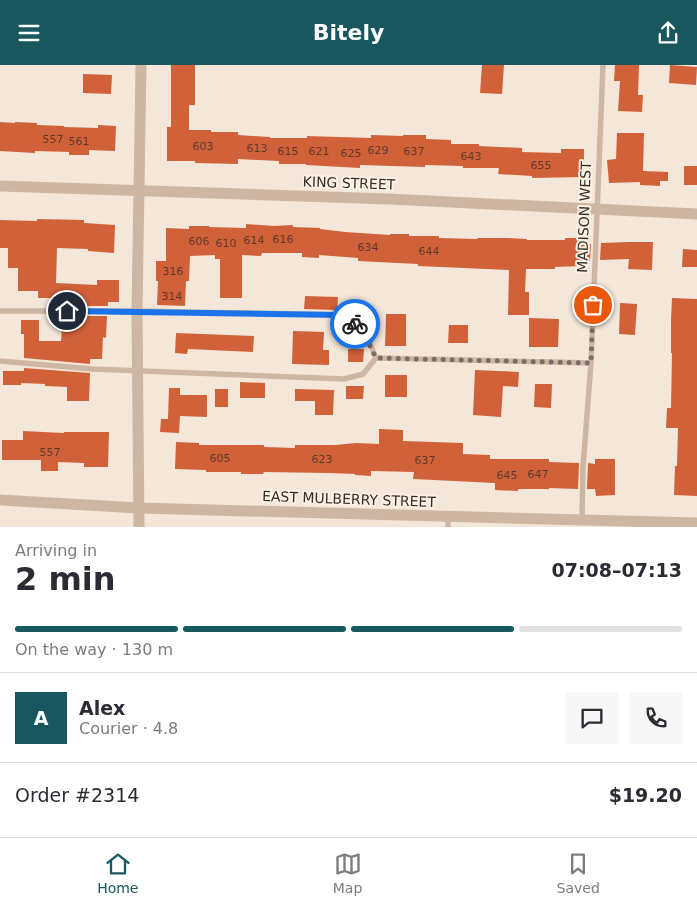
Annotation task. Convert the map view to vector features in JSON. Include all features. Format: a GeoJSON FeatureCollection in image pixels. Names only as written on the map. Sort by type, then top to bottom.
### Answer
{"type":"FeatureCollection","features":[{"type":"Feature","properties":{"kind":"street"},"geometry":{"type":"LineString","coordinates":[[139,527],[137,311],[141,65]]}},
{"type":"Feature","properties":{"kind":"street","name":"KING STREET"},"geometry":{"type":"LineString","coordinates":[[0,186],[389,199],[697,213]]}},
{"type":"Feature","properties":{"kind":"street","name":"EAST MULBERRY STREET"},"geometry":{"type":"LineString","coordinates":[[0,500],[448,522],[582,520],[697,523]]}},
{"type":"Feature","properties":{"kind":"lane","name":"MADISON WEST"},"geometry":{"type":"LineString","coordinates":[[582,520],[583,467],[591,363],[603,65]]}},
{"type":"Feature","properties":{"kind":"lane"},"geometry":{"type":"LineString","coordinates":[[0,311],[137,311],[342,315],[361,328],[376,358]]}},
{"type":"Feature","properties":{"kind":"lane"},"geometry":{"type":"LineString","coordinates":[[376,358],[591,363]]}},
{"type":"Feature","properties":{"kind":"lane"},"geometry":{"type":"LineString","coordinates":[[0,361],[92,369],[344,379],[363,374],[376,358]]}},
{"type":"Feature","properties":{"kind":"building"},"geometry":{"type":"Polygon","coordinates":[[[171,65],[195,65],[195,105],[189,105],[189,130],[238,132],[238,135],[270,138],[307,138],[307,136],[371,138],[371,135],[426,135],[426,139],[451,140],[451,144],[479,144],[479,146],[522,148],[522,152],[561,153],[561,149],[584,149],[584,177],[532,178],[532,176],[498,174],[499,168],[463,168],[463,166],[360,165],[360,168],[279,164],[279,161],[238,159],[238,164],[167,161],[167,127],[171,127],[171,65]]]}},
{"type":"Feature","properties":{"kind":"building"},"geometry":{"type":"Polygon","coordinates":[[[482,65],[504,65],[502,94],[480,93],[482,65]]]}},
{"type":"Feature","properties":{"kind":"building"},"geometry":{"type":"Polygon","coordinates":[[[615,65],[639,65],[638,95],[643,95],[642,112],[618,111],[620,81],[614,81],[615,65]]]}},
{"type":"Feature","properties":{"kind":"building"},"geometry":{"type":"Polygon","coordinates":[[[670,65],[697,67],[696,85],[669,83],[670,65]]]}},
{"type":"Feature","properties":{"kind":"building"},"geometry":{"type":"Polygon","coordinates":[[[83,74],[112,75],[111,94],[83,93],[83,74]]]}},
{"type":"Feature","properties":{"kind":"building"},"geometry":{"type":"Polygon","coordinates":[[[0,122],[37,123],[37,125],[64,127],[98,128],[98,125],[116,126],[115,151],[89,150],[89,155],[69,155],[69,152],[0,151],[0,122]]]}},
{"type":"Feature","properties":{"kind":"building"},"geometry":{"type":"Polygon","coordinates":[[[617,133],[644,133],[643,171],[668,172],[668,181],[660,181],[660,186],[640,185],[640,182],[609,183],[607,160],[616,159],[617,133]]]}},
{"type":"Feature","properties":{"kind":"building"},"geometry":{"type":"Polygon","coordinates":[[[684,166],[697,166],[697,185],[684,185],[684,166]]]}},
{"type":"Feature","properties":{"kind":"building"},"geometry":{"type":"Polygon","coordinates":[[[37,219],[84,220],[84,223],[115,225],[114,253],[88,251],[88,249],[57,248],[56,283],[97,285],[97,280],[119,280],[119,302],[108,302],[108,306],[63,306],[64,298],[38,298],[38,291],[18,291],[18,268],[8,268],[8,248],[0,248],[0,220],[37,221],[37,219]]]}},
{"type":"Feature","properties":{"kind":"building"},"geometry":{"type":"Polygon","coordinates":[[[246,224],[293,225],[293,227],[320,228],[345,232],[390,235],[409,234],[409,236],[439,236],[439,238],[565,240],[565,238],[581,238],[581,245],[591,244],[590,261],[581,261],[581,266],[555,267],[555,269],[526,269],[525,292],[529,292],[529,315],[508,315],[509,270],[418,266],[418,264],[358,261],[358,258],[319,255],[319,258],[302,257],[302,253],[262,253],[261,256],[242,255],[242,298],[220,298],[220,259],[215,259],[215,255],[190,256],[185,306],[157,305],[158,281],[156,281],[156,261],[166,261],[166,228],[189,229],[189,226],[209,226],[246,228],[246,224]]]}},
{"type":"Feature","properties":{"kind":"building"},"geometry":{"type":"Polygon","coordinates":[[[653,242],[652,270],[628,269],[629,259],[600,260],[601,243],[653,242]]]}},
{"type":"Feature","properties":{"kind":"building"},"geometry":{"type":"Polygon","coordinates":[[[683,249],[697,250],[697,267],[682,267],[683,249]]]}},
{"type":"Feature","properties":{"kind":"building"},"geometry":{"type":"Polygon","coordinates":[[[305,296],[338,297],[337,310],[304,309],[305,296]]]}},
{"type":"Feature","properties":{"kind":"building"},"geometry":{"type":"Polygon","coordinates":[[[672,298],[697,299],[697,496],[674,495],[678,428],[666,428],[667,408],[671,408],[672,298]]]}},
{"type":"Feature","properties":{"kind":"building"},"geometry":{"type":"Polygon","coordinates":[[[620,303],[637,304],[635,335],[619,334],[620,303]]]}},
{"type":"Feature","properties":{"kind":"building"},"geometry":{"type":"Polygon","coordinates":[[[386,314],[406,314],[406,346],[385,346],[386,314]]]}},
{"type":"Feature","properties":{"kind":"building"},"geometry":{"type":"Polygon","coordinates":[[[63,316],[107,316],[106,338],[103,337],[102,359],[90,359],[90,364],[24,358],[24,334],[21,334],[21,320],[39,320],[39,341],[61,341],[63,316]]]}},
{"type":"Feature","properties":{"kind":"building"},"geometry":{"type":"Polygon","coordinates":[[[529,318],[559,319],[558,347],[529,347],[529,318]]]}},
{"type":"Feature","properties":{"kind":"building"},"geometry":{"type":"Polygon","coordinates":[[[449,325],[468,325],[468,343],[448,343],[449,325]]]}},
{"type":"Feature","properties":{"kind":"building"},"geometry":{"type":"Polygon","coordinates":[[[293,331],[324,332],[323,350],[329,350],[329,365],[292,364],[293,331]]]}},
{"type":"Feature","properties":{"kind":"building"},"geometry":{"type":"Polygon","coordinates":[[[176,333],[254,336],[253,352],[188,349],[187,354],[175,353],[176,333]]]}},
{"type":"Feature","properties":{"kind":"building"},"geometry":{"type":"Polygon","coordinates":[[[348,349],[364,349],[363,362],[348,362],[348,349]]]}},
{"type":"Feature","properties":{"kind":"building"},"geometry":{"type":"Polygon","coordinates":[[[24,368],[90,373],[89,401],[67,401],[67,387],[21,383],[21,385],[3,385],[3,371],[24,371],[24,368]]]}},
{"type":"Feature","properties":{"kind":"building"},"geometry":{"type":"Polygon","coordinates":[[[475,370],[519,372],[518,387],[503,386],[501,417],[473,415],[475,370]]]}},
{"type":"Feature","properties":{"kind":"building"},"geometry":{"type":"Polygon","coordinates":[[[385,375],[407,375],[407,397],[385,397],[385,375]]]}},
{"type":"Feature","properties":{"kind":"building"},"geometry":{"type":"Polygon","coordinates":[[[240,382],[265,383],[265,398],[240,398],[240,382]]]}},
{"type":"Feature","properties":{"kind":"building"},"geometry":{"type":"Polygon","coordinates":[[[535,384],[552,384],[551,408],[534,407],[535,384]]]}},
{"type":"Feature","properties":{"kind":"building"},"geometry":{"type":"Polygon","coordinates":[[[346,386],[364,386],[363,399],[346,399],[346,386]]]}},
{"type":"Feature","properties":{"kind":"building"},"geometry":{"type":"Polygon","coordinates":[[[169,388],[180,388],[180,395],[207,395],[207,417],[180,416],[179,433],[160,432],[161,419],[168,419],[169,388]]]}},
{"type":"Feature","properties":{"kind":"building"},"geometry":{"type":"Polygon","coordinates":[[[215,389],[228,389],[228,407],[215,407],[215,389]]]}},
{"type":"Feature","properties":{"kind":"building"},"geometry":{"type":"Polygon","coordinates":[[[295,389],[334,390],[333,415],[315,415],[315,401],[295,401],[295,389]]]}},
{"type":"Feature","properties":{"kind":"building"},"geometry":{"type":"Polygon","coordinates":[[[379,429],[403,430],[403,441],[463,443],[463,454],[490,455],[490,459],[549,459],[549,462],[579,463],[578,489],[495,490],[495,483],[413,479],[414,472],[371,471],[371,476],[264,472],[263,474],[241,474],[241,472],[206,472],[206,470],[175,469],[176,442],[199,443],[199,445],[264,445],[264,447],[295,448],[295,445],[379,444],[379,429]]]}},
{"type":"Feature","properties":{"kind":"building"},"geometry":{"type":"Polygon","coordinates":[[[23,431],[64,433],[109,432],[108,467],[84,467],[84,463],[58,462],[58,471],[41,471],[41,460],[2,460],[2,440],[23,440],[23,431]]]}},
{"type":"Feature","properties":{"kind":"building"},"geometry":{"type":"Polygon","coordinates":[[[595,459],[615,459],[615,495],[596,496],[595,489],[587,489],[588,463],[595,464],[595,459]]]}},
{"type":"Feature","properties":{"kind":"way so far"},"geometry":{"type":"LineString","coordinates":[[355,324],[361,328],[368,339],[376,358],[591,363],[593,305]]}},
{"type":"Feature","properties":{"kind":"route"},"geometry":{"type":"LineString","coordinates":[[67,311],[342,315],[355,324]]}}]}
